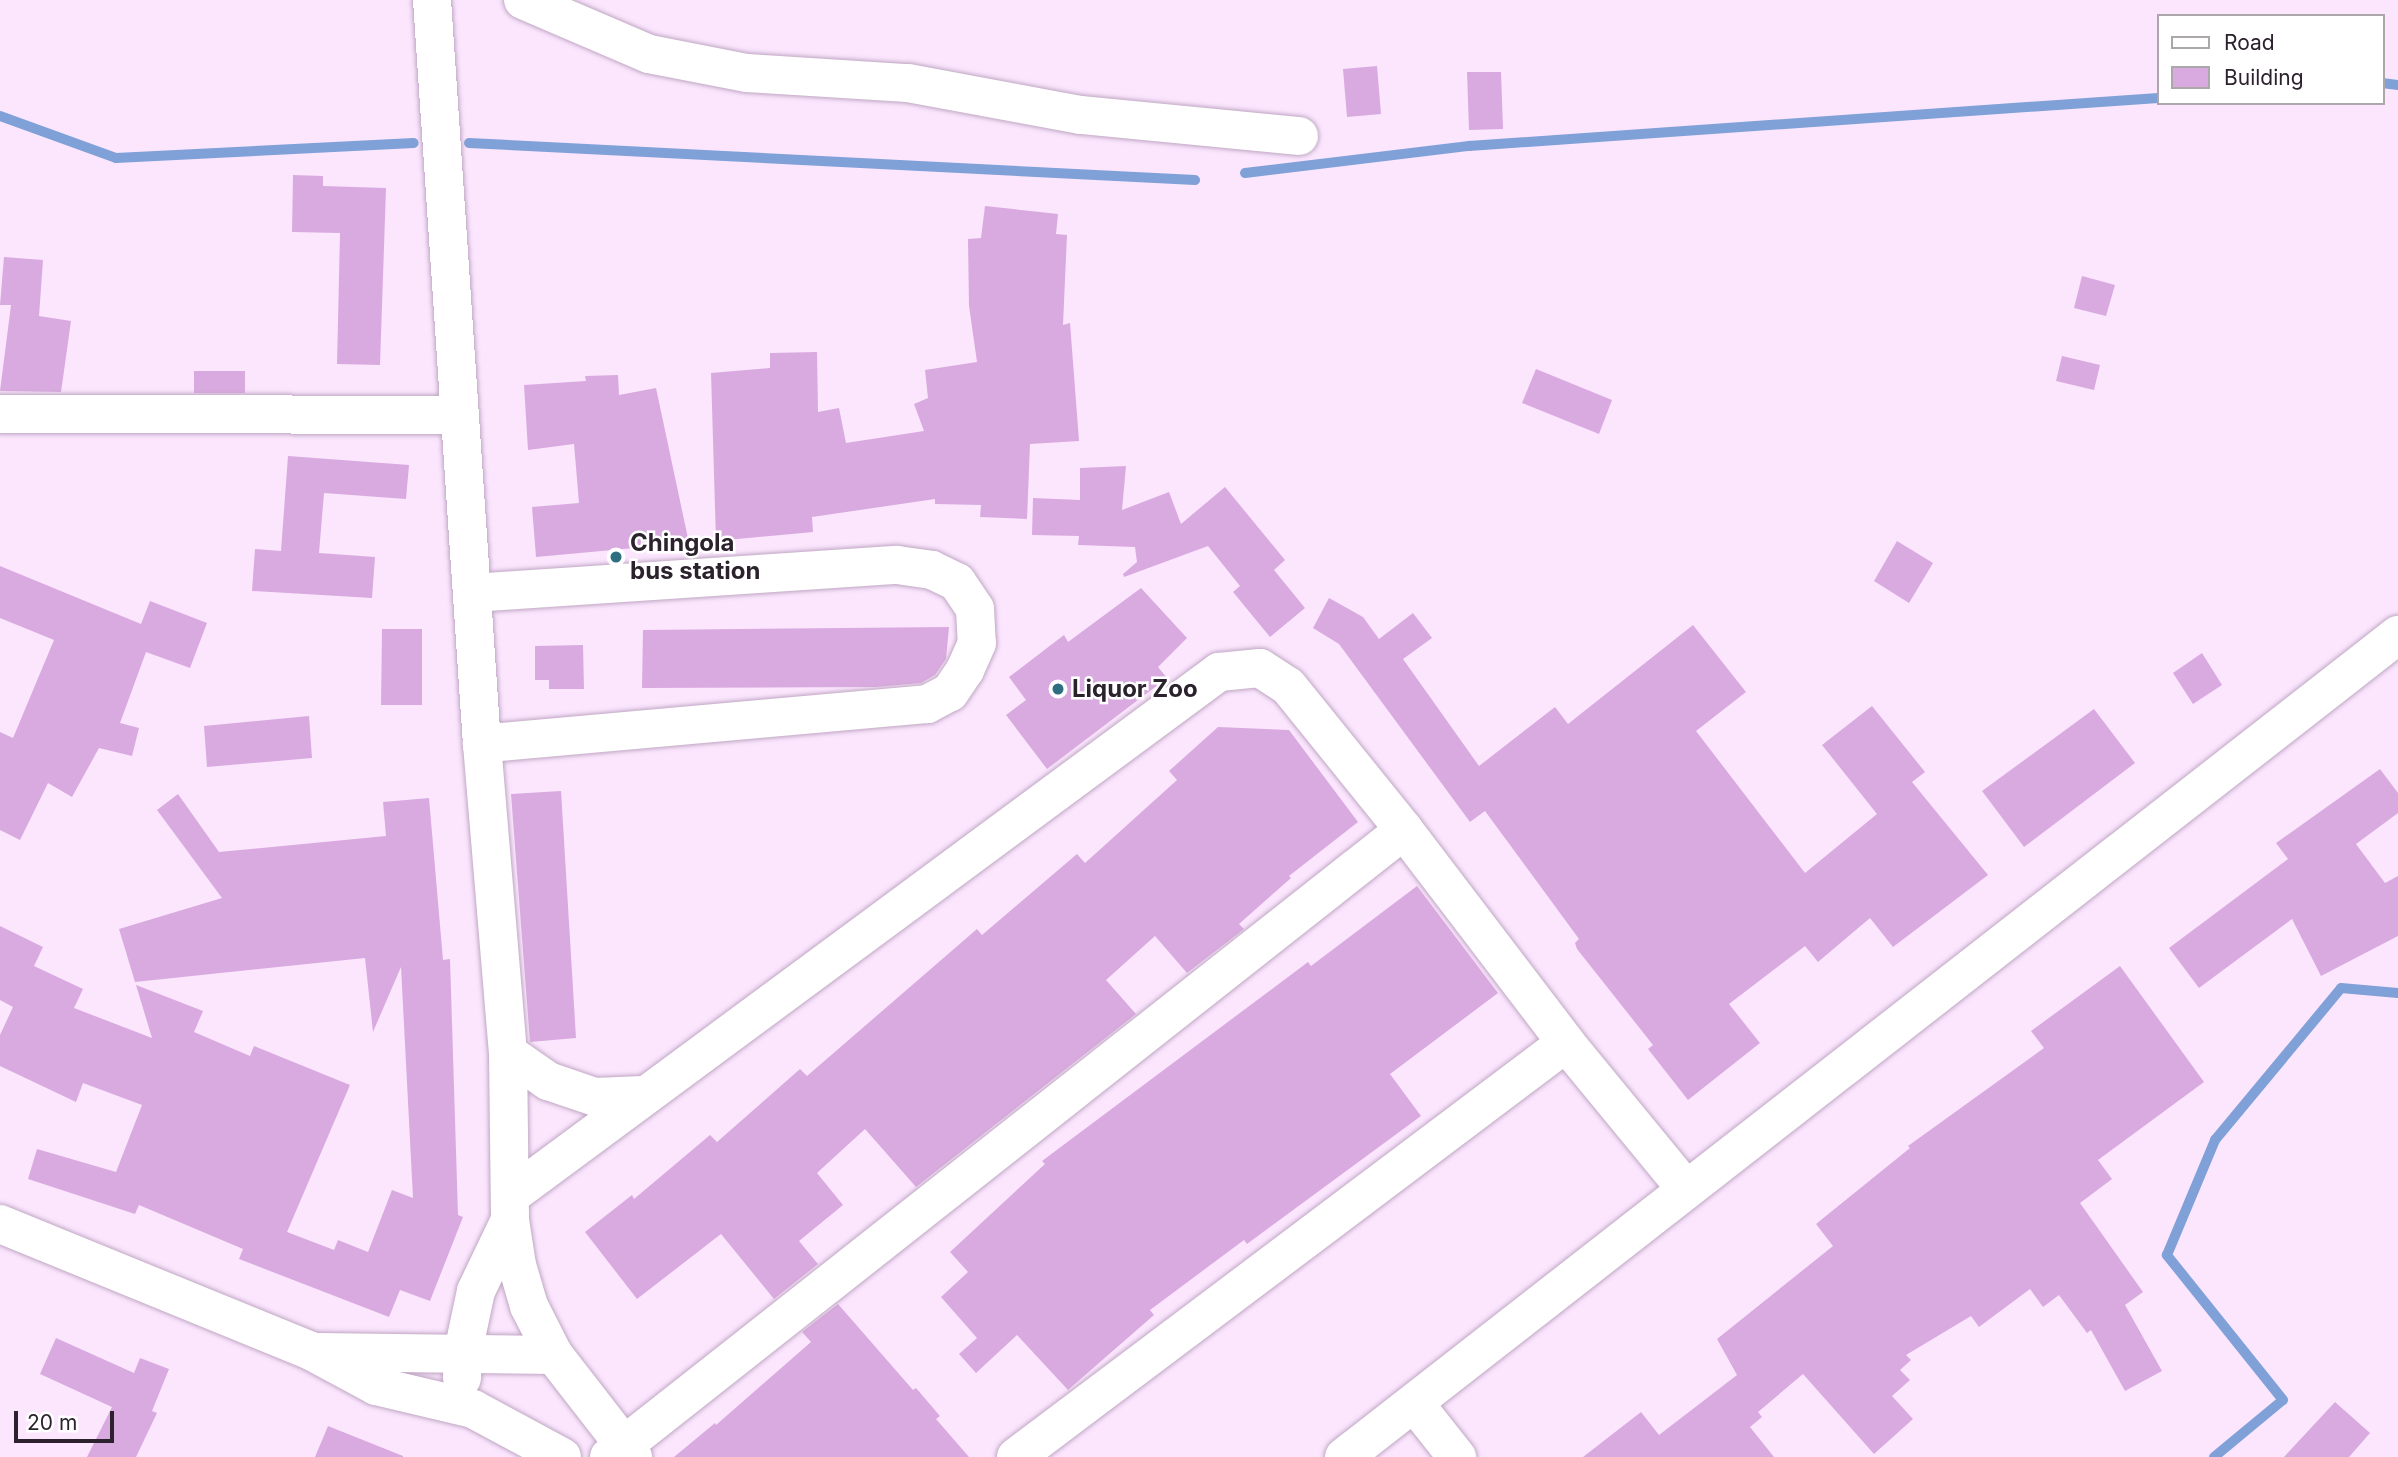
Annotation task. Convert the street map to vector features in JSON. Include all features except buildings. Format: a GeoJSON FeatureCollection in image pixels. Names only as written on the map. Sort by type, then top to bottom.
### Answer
{"type":"FeatureCollection","features":[{"type":"Feature","properties":{"kind":"main road"},"geometry":{"type":"LineString","coordinates":[[432,0],[482,744],[508,1053],[510,1208],[517,1265],[529,1306],[554,1355],[622,1453],[1404,830]]}},
{"type":"Feature","properties":{"kind":"main road"},"geometry":{"type":"LineString","coordinates":[[523,0],[649,54],[747,73],[908,83],[1081,115],[1298,136]]}},
{"type":"Feature","properties":{"kind":"main road"},"geometry":{"type":"LineString","coordinates":[[0,414],[460,415]]}},
{"type":"Feature","properties":{"kind":"main road"},"geometry":{"type":"LineString","coordinates":[[472,593],[897,565],[932,570],[957,582],[975,609],[976,643],[965,670],[950,692],[928,704],[482,744]]}},
{"type":"Feature","properties":{"kind":"main road"},"geometry":{"type":"LineString","coordinates":[[1344,1457],[2398,635]]}},
{"type":"Feature","properties":{"kind":"main road"},"geometry":{"type":"LineString","coordinates":[[473,1409],[465,1395],[461,1376],[463,1352],[476,1291],[510,1208],[643,1095],[1219,672],[1260,668],[1288,686],[1404,830],[1566,1042],[1686,1189]]}},
{"type":"Feature","properties":{"kind":"main road"},"geometry":{"type":"LineString","coordinates":[[1016,1457],[1566,1042]]}},
{"type":"Feature","properties":{"kind":"main road"},"geometry":{"type":"LineString","coordinates":[[508,1053],[548,1081],[594,1097],[643,1095]]}},
{"type":"Feature","properties":{"kind":"main road"},"geometry":{"type":"LineString","coordinates":[[0,1224],[311,1351],[376,1386],[473,1409],[562,1457]]}},
{"type":"Feature","properties":{"kind":"main road"},"geometry":{"type":"LineString","coordinates":[[400,1354],[450,1328],[472,1309]]}},
{"type":"Feature","properties":{"kind":"main road"},"geometry":{"type":"LineString","coordinates":[[311,1351],[554,1355]]}},
{"type":"Feature","properties":{"kind":"main road"},"geometry":{"type":"LineString","coordinates":[[1415,1404],[1457,1457]]}},
{"type":"Feature","properties":{"kind":"waterway"},"geometry":{"type":"LineString","coordinates":[[2384,83],[2398,85]]}},
{"type":"Feature","properties":{"kind":"waterway"},"geometry":{"type":"LineString","coordinates":[[1245,173],[1469,146],[2156,98]]}},
{"type":"Feature","properties":{"kind":"waterway"},"geometry":{"type":"LineString","coordinates":[[0,116],[116,158],[414,143]]}},
{"type":"Feature","properties":{"kind":"waterway"},"geometry":{"type":"LineString","coordinates":[[469,143],[1195,180]]}},
{"type":"Feature","properties":{"kind":"waterway"},"geometry":{"type":"LineString","coordinates":[[2214,1457],[2283,1400],[2167,1255],[2215,1140],[2341,988],[2398,993]]}},
{"type":"Feature","properties":{"kind":"place","name":"Chingola bus station"},"geometry":{"type":"Point","coordinates":[616,557]}},
{"type":"Feature","properties":{"kind":"place","name":"Liquor Zoo"},"geometry":{"type":"Point","coordinates":[1058,689]}}]}
